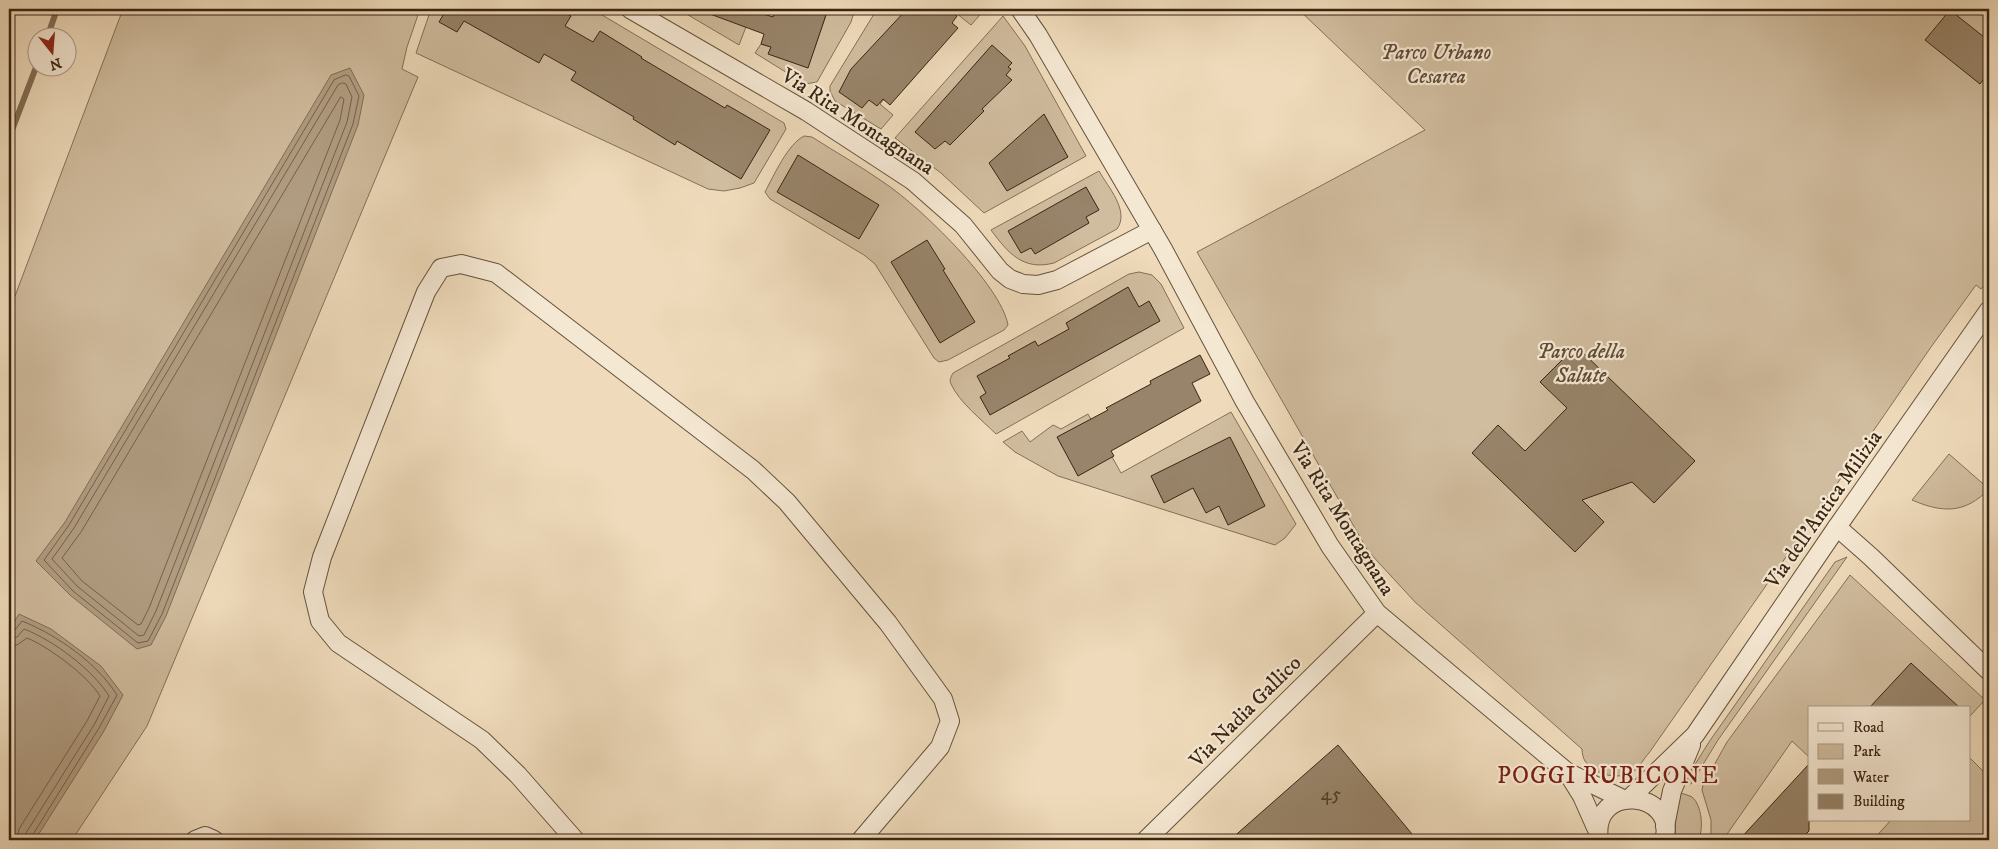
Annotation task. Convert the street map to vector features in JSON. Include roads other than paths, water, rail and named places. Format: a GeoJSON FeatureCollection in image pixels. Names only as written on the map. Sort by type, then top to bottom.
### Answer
{"type":"FeatureCollection","features":[{"type":"Feature","properties":{"kind":"street","name":"Via Rita Montagnana"},"geometry":{"type":"LineString","coordinates":[[630,9],[806,111],[913,181],[963,226],[1000,271],[1010,279],[1023,284],[1038,285],[1057,280],[1152,230]]}},
{"type":"Feature","properties":{"kind":"street","name":"Via Rita Montagnana"},"geometry":{"type":"LineString","coordinates":[[1020,9],[1038,35],[1152,230],[1245,402],[1330,546],[1376,613],[1567,772],[1626,799],[1645,801],[1654,807],[1661,816],[1665,836]]}},
{"type":"Feature","properties":{"kind":"street"},"geometry":{"type":"LineString","coordinates":[[575,840],[518,775],[482,740],[338,643],[320,621],[313,592],[322,556],[418,310],[426,292],[441,268],[461,264],[496,273],[753,470],[787,502],[888,623],[943,698],[950,721],[940,747],[861,840]]}},
{"type":"Feature","properties":{"kind":"street","name":"Via dell'Antica Milizia"},"geometry":{"type":"LineString","coordinates":[[1665,836],[1672,791],[1695,735],[1837,527],[1989,310]]}},
{"type":"Feature","properties":{"kind":"street"},"geometry":{"type":"LineString","coordinates":[[1837,527],[1871,557],[1989,671]]}},
{"type":"Feature","properties":{"kind":"street","name":"Via Nadia Gallico"},"geometry":{"type":"LineString","coordinates":[[1146,840],[1376,613]]}},
{"type":"Feature","properties":{"kind":"street","name":"Via dell'Antica Milizia"},"geometry":{"type":"LineString","coordinates":[[1599,837],[1600,821],[1605,811],[1613,804],[1626,799],[1695,735]]}},
{"type":"Feature","properties":{"kind":"street","name":"Via Rita Montagnana"},"geometry":{"type":"LineString","coordinates":[[1567,772],[1582,796],[1599,837]]}},
{"type":"Feature","properties":{"kind":"street"},"geometry":{"type":"LineString","coordinates":[[195,840],[205,836],[214,840]]}},
{"type":"Feature","properties":{"kind":"water"},"geometry":{"type":"Polygon","coordinates":[[[350,68],[364,95],[358,125],[166,616],[151,645],[137,649],[70,595],[36,561],[65,522],[331,75],[350,68]]]}},
{"type":"Feature","properties":{"kind":"water"},"geometry":{"type":"Polygon","coordinates":[[[19,614],[51,629],[101,666],[123,695],[104,731],[35,840],[9,840],[9,630],[19,614]]]}},
{"type":"Feature","properties":{"kind":"waterway"},"geometry":{"type":"LineString","coordinates":[[50,28],[57,9]]}},
{"type":"Feature","properties":{"kind":"waterway"},"geometry":{"type":"LineString","coordinates":[[9,138],[32,78]]}},
{"type":"Feature","properties":{"kind":"district","name":"POGGI RUBICONE"},"geometry":{"type":"Point","coordinates":[1608,775]}},
{"type":"Feature","properties":{"kind":"park label","name":"Parco Urbano Cesarea"},"geometry":{"type":"Point","coordinates":[1436,64]}},
{"type":"Feature","properties":{"kind":"park label","name":"Parco della Salute"},"geometry":{"type":"Point","coordinates":[1581,363]}}]}
